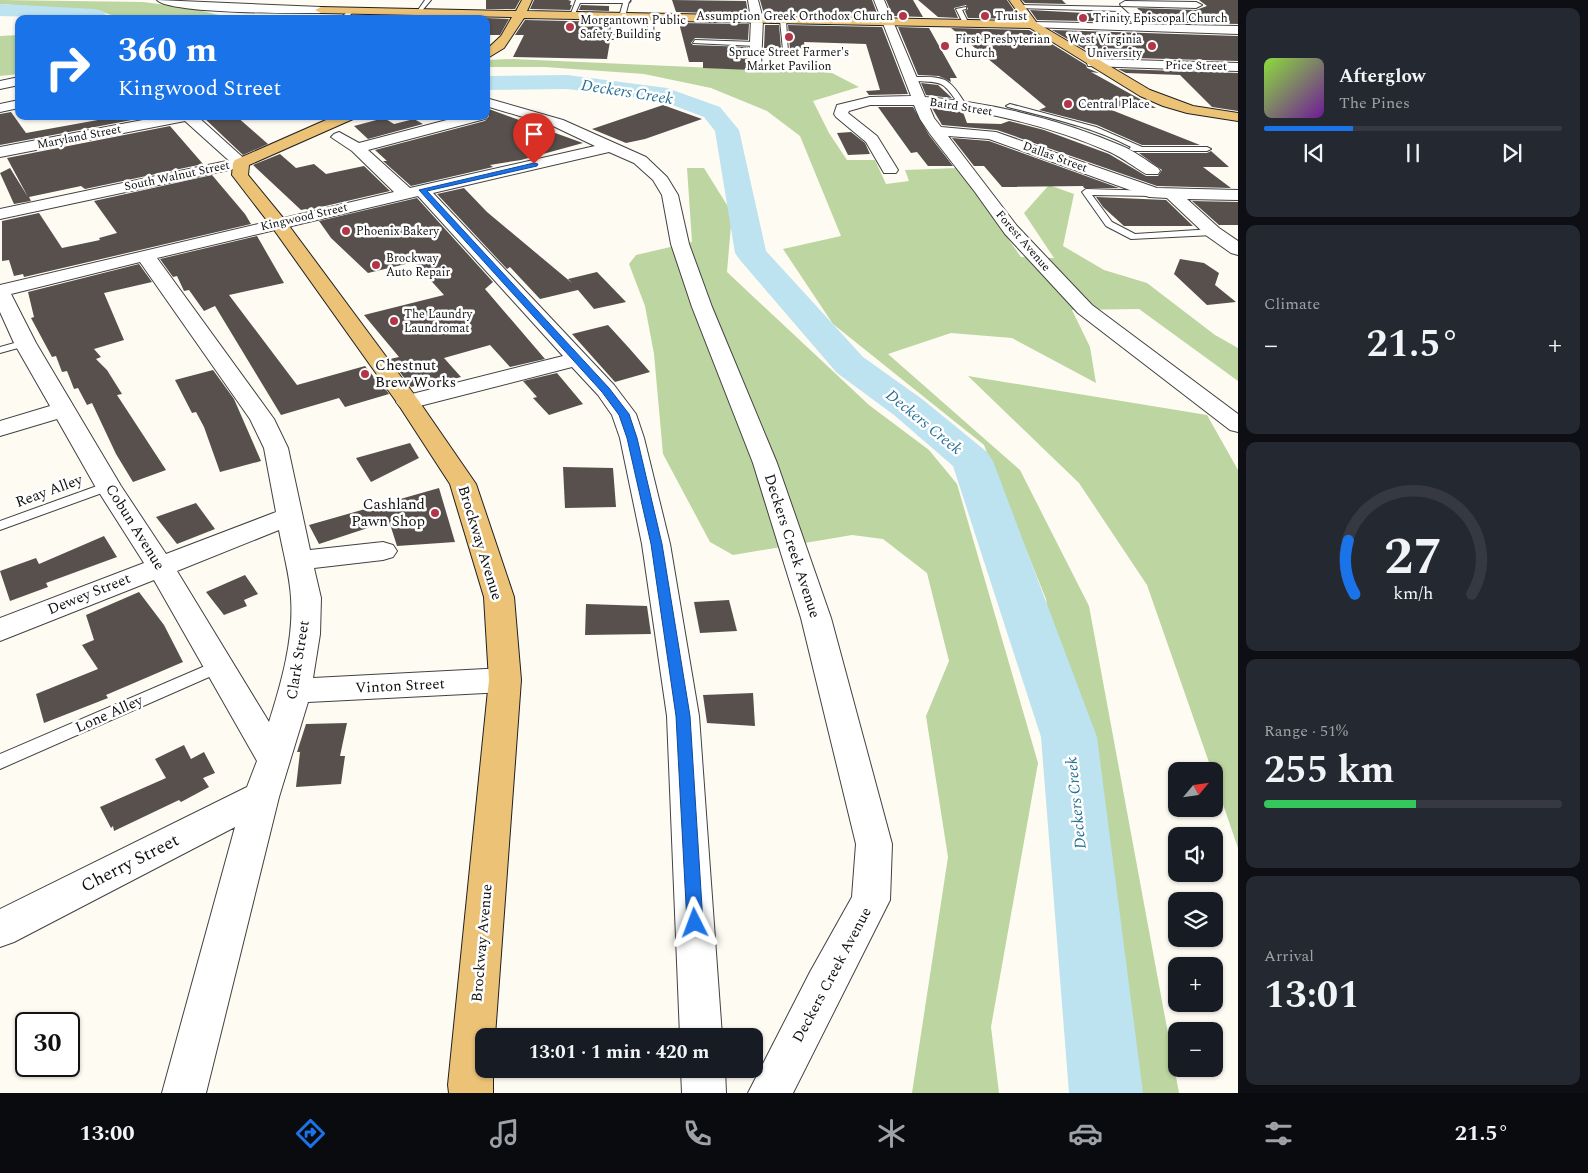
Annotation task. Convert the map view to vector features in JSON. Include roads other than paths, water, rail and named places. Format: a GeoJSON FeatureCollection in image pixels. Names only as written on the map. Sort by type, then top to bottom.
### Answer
{"type":"FeatureCollection","features":[{"type":"Feature","properties":{"kind":"main road"},"geometry":{"type":"LineString","coordinates":[[321,10],[332,0]]}},
{"type":"Feature","properties":{"kind":"main road"},"geometry":{"type":"LineString","coordinates":[[490,51],[504,42],[527,0]]}},
{"type":"Feature","properties":{"kind":"main road"},"geometry":{"type":"LineString","coordinates":[[1017,3],[1033,25],[1145,93],[1168,103],[1192,110],[1237,118]]}},
{"type":"Feature","properties":{"kind":"main road"},"geometry":{"type":"LineString","coordinates":[[321,10],[621,16],[650,22],[757,19],[888,21],[970,14],[1033,25]]}},
{"type":"Feature","properties":{"kind":"main road","name":"South Walnut Street"},"geometry":{"type":"LineString","coordinates":[[241,163],[339,120]]}},
{"type":"Feature","properties":{"kind":"main road","name":"Brockway Avenue"},"geometry":{"type":"LineString","coordinates":[[241,163],[240,175],[278,223],[408,402],[463,484],[499,597],[505,680],[471,1093]]}},
{"type":"Feature","properties":{"kind":"street"},"geometry":{"type":"LineString","coordinates":[[162,0],[198,6],[321,10]]}},
{"type":"Feature","properties":{"kind":"street"},"geometry":{"type":"LineString","coordinates":[[753,0],[757,19],[755,66]]}},
{"type":"Feature","properties":{"kind":"street","name":"Forest Avenue"},"geometry":{"type":"LineString","coordinates":[[879,0],[918,101],[927,119],[1011,230],[1085,309],[1238,425]]}},
{"type":"Feature","properties":{"kind":"street"},"geometry":{"type":"LineString","coordinates":[[1122,4],[1201,8],[1233,30],[1238,37]]}},
{"type":"Feature","properties":{"kind":"street"},"geometry":{"type":"LineString","coordinates":[[314,15],[321,10]]}},
{"type":"Feature","properties":{"kind":"street"},"geometry":{"type":"LineString","coordinates":[[1033,25],[1233,30]]}},
{"type":"Feature","properties":{"kind":"street","name":"Price Street"},"geometry":{"type":"LineString","coordinates":[[1093,63],[1238,67]]}},
{"type":"Feature","properties":{"kind":"street"},"geometry":{"type":"LineString","coordinates":[[0,85],[15,82]]}},
{"type":"Feature","properties":{"kind":"street","name":"Baird Street"},"geometry":{"type":"LineString","coordinates":[[890,170],[872,139],[841,114],[842,108],[872,102],[918,101],[962,105],[992,111],[1054,128],[1118,150],[1152,171]]}},
{"type":"Feature","properties":{"kind":"street"},"geometry":{"type":"LineString","coordinates":[[0,108],[15,105]]}},
{"type":"Feature","properties":{"kind":"street","name":"Deckers Creek Avenue"},"geometry":{"type":"LineString","coordinates":[[493,108],[558,123],[640,160],[658,177],[670,194],[680,244],[702,307],[765,464],[816,618],[874,844],[871,900],[770,1093]]}},
{"type":"Feature","properties":{"kind":"street","name":"Maryland Street"},"geometry":{"type":"LineString","coordinates":[[0,152],[167,120]]}},
{"type":"Feature","properties":{"kind":"street"},"geometry":{"type":"LineString","coordinates":[[193,120],[241,163]]}},
{"type":"Feature","properties":{"kind":"street"},"geometry":{"type":"LineString","coordinates":[[357,148],[465,120]]}},
{"type":"Feature","properties":{"kind":"street","name":"Dallas Street"},"geometry":{"type":"LineString","coordinates":[[935,131],[991,135],[1164,194]]}},
{"type":"Feature","properties":{"kind":"street"},"geometry":{"type":"LineString","coordinates":[[339,137],[357,148],[414,192],[606,390],[624,414],[632,438],[656,544],[683,716],[701,1028]]}},
{"type":"Feature","properties":{"kind":"street","name":"Kingwood Street"},"geometry":{"type":"LineString","coordinates":[[0,291],[278,223],[609,147]]}},
{"type":"Feature","properties":{"kind":"street","name":"South Walnut Street"},"geometry":{"type":"LineString","coordinates":[[0,214],[241,163]]}},
{"type":"Feature","properties":{"kind":"street"},"geometry":{"type":"LineString","coordinates":[[1164,194],[1238,195]]}},
{"type":"Feature","properties":{"kind":"street"},"geometry":{"type":"LineString","coordinates":[[1164,194],[1238,249]]}},
{"type":"Feature","properties":{"kind":"street","name":"Clark Street"},"geometry":{"type":"LineString","coordinates":[[145,255],[262,419],[276,448],[306,598],[305,634],[295,691],[261,797],[184,1093]]}},
{"type":"Feature","properties":{"kind":"street","name":"Cobun Avenue"},"geometry":{"type":"LineString","coordinates":[[0,291],[26,342],[108,486],[160,566],[274,760]]}},
{"type":"Feature","properties":{"kind":"street"},"geometry":{"type":"LineString","coordinates":[[408,402],[576,359]]}},
{"type":"Feature","properties":{"kind":"street"},"geometry":{"type":"LineString","coordinates":[[0,429],[65,409]]}},
{"type":"Feature","properties":{"kind":"street","name":"Dewey Street"},"geometry":{"type":"LineString","coordinates":[[0,630],[290,516]]}},
{"type":"Feature","properties":{"kind":"street"},"geometry":{"type":"LineString","coordinates":[[299,561],[383,551]]}},
{"type":"Feature","properties":{"kind":"street","name":"Vinton Street"},"geometry":{"type":"LineString","coordinates":[[295,691],[505,680]]}},
{"type":"Feature","properties":{"kind":"street","name":"Cherry Street"},"geometry":{"type":"LineString","coordinates":[[0,929],[261,797]]}},
{"type":"Feature","properties":{"kind":"street"},"geometry":{"type":"LineString","coordinates":[[703,1078],[704,1093]]}},
{"type":"Feature","properties":{"kind":"lane"},"geometry":{"type":"LineString","coordinates":[[418,12],[428,0]]}},
{"type":"Feature","properties":{"kind":"lane"},"geometry":{"type":"LineString","coordinates":[[1096,0],[1099,3],[1122,4],[1140,27]]}},
{"type":"Feature","properties":{"kind":"lane"},"geometry":{"type":"LineString","coordinates":[[559,14],[568,18],[606,19],[621,16],[626,1],[578,1],[572,15]]}},
{"type":"Feature","properties":{"kind":"lane"},"geometry":{"type":"LineString","coordinates":[[1017,3],[1122,4]]}},
{"type":"Feature","properties":{"kind":"lane"},"geometry":{"type":"LineString","coordinates":[[347,15],[352,10]]}},
{"type":"Feature","properties":{"kind":"lane"},"geometry":{"type":"LineString","coordinates":[[695,42],[786,52],[783,20]]}},
{"type":"Feature","properties":{"kind":"lane"},"geometry":{"type":"LineString","coordinates":[[611,36],[640,37],[651,35],[650,22]]}},
{"type":"Feature","properties":{"kind":"lane"},"geometry":{"type":"LineString","coordinates":[[911,79],[942,80],[949,83],[962,105]]}},
{"type":"Feature","properties":{"kind":"lane"},"geometry":{"type":"LineString","coordinates":[[1010,106],[1069,120],[1129,142],[1142,149]]}},
{"type":"Feature","properties":{"kind":"lane"},"geometry":{"type":"LineString","coordinates":[[1118,150],[1207,150]]}},
{"type":"Feature","properties":{"kind":"lane"},"geometry":{"type":"LineString","coordinates":[[1164,194],[1086,192],[1109,224],[1134,237],[1213,232]]}},
{"type":"Feature","properties":{"kind":"lane"},"geometry":{"type":"LineString","coordinates":[[0,350],[26,342]]}},
{"type":"Feature","properties":{"kind":"lane","name":"Reay Alley"},"geometry":{"type":"LineString","coordinates":[[0,526],[108,486]]}},
{"type":"Feature","properties":{"kind":"lane","name":"Lone Alley"},"geometry":{"type":"LineString","coordinates":[[0,762],[219,666]]}},
{"type":"Feature","properties":{"kind":"waterway","name":"Deckers Creek"},"geometry":{"type":"LineString","coordinates":[[0,10],[95,15]]}},
{"type":"Feature","properties":{"kind":"waterway","name":"Deckers Creek"},"geometry":{"type":"LineString","coordinates":[[490,83],[567,82],[623,88],[667,95],[712,112],[727,130],[751,253],[850,365],[908,407],[972,461],[1069,737],[1106,1093]]}},
{"type":"Feature","properties":{"kind":"place","name":"Assumption Greek Orthodox Church"},"geometry":{"type":"Point","coordinates":[903,16]}},
{"type":"Feature","properties":{"kind":"place","name":"Truist"},"geometry":{"type":"Point","coordinates":[985,16]}},
{"type":"Feature","properties":{"kind":"place","name":"Trinity Episcopal Church"},"geometry":{"type":"Point","coordinates":[1083,18]}},
{"type":"Feature","properties":{"kind":"place","name":"Morgantown Public Safety Building"},"geometry":{"type":"Point","coordinates":[570,27]}},
{"type":"Feature","properties":{"kind":"place","name":"Spruce Street Farmer's Market Pavilion"},"geometry":{"type":"Point","coordinates":[789,37]}},
{"type":"Feature","properties":{"kind":"place","name":"First Presbyterian Church"},"geometry":{"type":"Point","coordinates":[945,46]}},
{"type":"Feature","properties":{"kind":"place","name":"West Virginia University"},"geometry":{"type":"Point","coordinates":[1152,46]}},
{"type":"Feature","properties":{"kind":"place","name":"Central Place"},"geometry":{"type":"Point","coordinates":[1068,104]}},
{"type":"Feature","properties":{"kind":"place","name":"Phoenix Bakery"},"geometry":{"type":"Point","coordinates":[346,231]}},
{"type":"Feature","properties":{"kind":"place","name":"Brockway Auto Repair"},"geometry":{"type":"Point","coordinates":[376,265]}},
{"type":"Feature","properties":{"kind":"place","name":"The Laundry Laundromat"},"geometry":{"type":"Point","coordinates":[394,321]}},
{"type":"Feature","properties":{"kind":"place","name":"Chestnut Brew Works"},"geometry":{"type":"Point","coordinates":[365,374]}},
{"type":"Feature","properties":{"kind":"place","name":"Cashland Pawn Shop"},"geometry":{"type":"Point","coordinates":[435,513]}}]}
